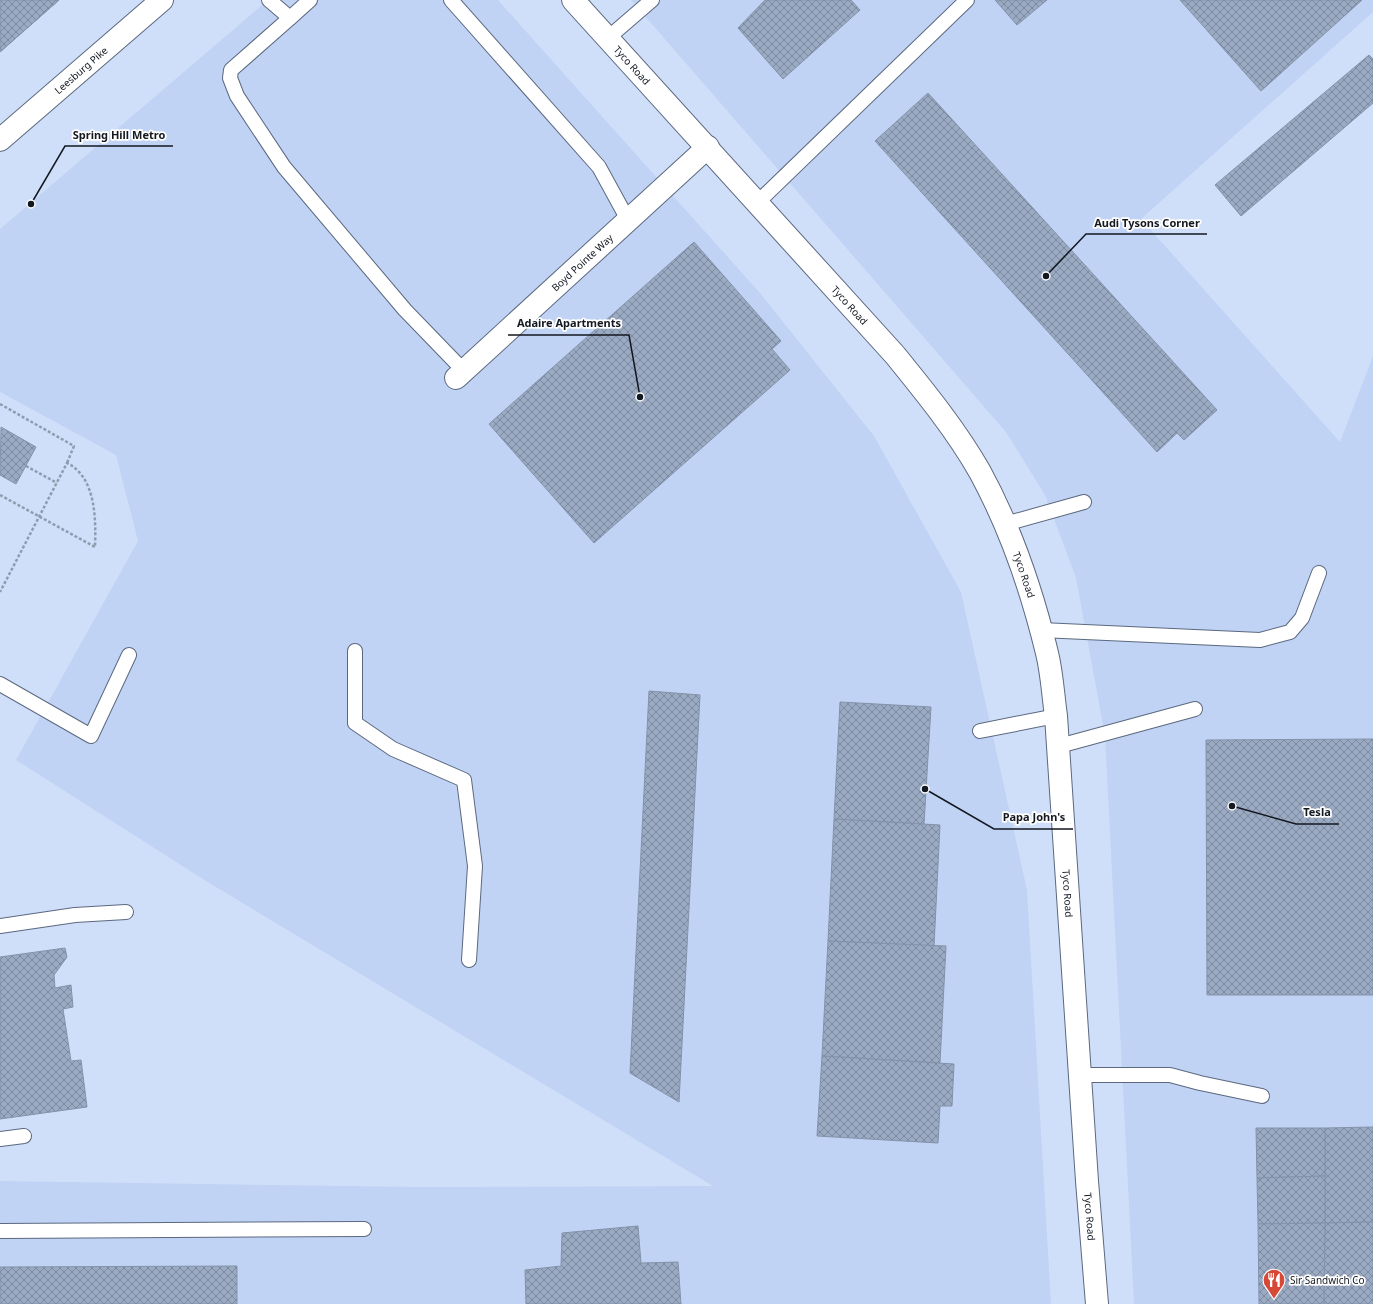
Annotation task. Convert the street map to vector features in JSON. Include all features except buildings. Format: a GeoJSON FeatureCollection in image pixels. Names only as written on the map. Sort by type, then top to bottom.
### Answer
{"type":"FeatureCollection","features":[{"type":"Feature","properties":{"kind":"main road","name":"Leesburg Pike"},"geometry":{"type":"LineString","coordinates":[[0,140],[162,0]]}},
{"type":"Feature","properties":{"kind":"main road","name":"Tyco Road"},"geometry":{"type":"LineString","coordinates":[[573,0],[708,147],[895,355],[941,412],[979,472],[1005,524],[1028,584],[1041,630],[1047,654],[1056,716],[1097,1304]]}},
{"type":"Feature","properties":{"kind":"main road","name":"Boyd Pointe Way"},"geometry":{"type":"LineString","coordinates":[[460,375],[708,147]]}},
{"type":"Feature","properties":{"kind":"lane"},"geometry":{"type":"LineString","coordinates":[[269,0],[290,18]]}},
{"type":"Feature","properties":{"kind":"lane"},"geometry":{"type":"LineString","coordinates":[[310,0],[231,70],[230,78],[237,96],[284,167],[460,375]]}},
{"type":"Feature","properties":{"kind":"lane"},"geometry":{"type":"LineString","coordinates":[[451,0],[599,167],[628,220]]}},
{"type":"Feature","properties":{"kind":"lane"},"geometry":{"type":"LineString","coordinates":[[608,38],[652,0]]}},
{"type":"Feature","properties":{"kind":"lane"},"geometry":{"type":"LineString","coordinates":[[757,202],[967,0]]}},
{"type":"Feature","properties":{"kind":"lane"},"geometry":{"type":"LineString","coordinates":[[1005,524],[1084,502]]}},
{"type":"Feature","properties":{"kind":"lane"},"geometry":{"type":"LineString","coordinates":[[1041,630],[1260,640],[1290,632],[1302,618],[1319,573]]}},
{"type":"Feature","properties":{"kind":"lane"},"geometry":{"type":"LineString","coordinates":[[355,651],[356,723],[393,749],[464,780],[475,866],[469,960]]}},
{"type":"Feature","properties":{"kind":"lane"},"geometry":{"type":"LineString","coordinates":[[0,684],[91,736],[129,654]]}},
{"type":"Feature","properties":{"kind":"lane"},"geometry":{"type":"LineString","coordinates":[[1059,746],[1195,709]]}},
{"type":"Feature","properties":{"kind":"lane"},"geometry":{"type":"LineString","coordinates":[[980,731],[1056,716]]}},
{"type":"Feature","properties":{"kind":"lane"},"geometry":{"type":"LineString","coordinates":[[0,926],[75,915],[126,912]]}},
{"type":"Feature","properties":{"kind":"lane"},"geometry":{"type":"LineString","coordinates":[[1080,1075],[1170,1074],[1200,1083],[1262,1096]]}},
{"type":"Feature","properties":{"kind":"lane"},"geometry":{"type":"LineString","coordinates":[[0,1139],[24,1136]]}},
{"type":"Feature","properties":{"kind":"lane"},"geometry":{"type":"LineString","coordinates":[[0,1231],[364,1229]]}},
{"type":"Feature","properties":{"kind":"path"},"geometry":{"type":"LineString","coordinates":[[0,404],[74,446],[57,483],[0,592]]}},
{"type":"Feature","properties":{"kind":"path"},"geometry":{"type":"LineString","coordinates":[[0,495],[94,547],[96,526],[93,501],[86,483],[76,467],[67,463]]}},
{"type":"Feature","properties":{"kind":"path"},"geometry":{"type":"LineString","coordinates":[[26,466],[57,483]]}},
{"type":"Feature","properties":{"kind":"shaded area"},"geometry":{"type":"Polygon","coordinates":[[[268,0],[498,0],[760,293],[874,436],[961,592],[1027,890],[1051,1304],[0,1304],[0,1181],[420,1187],[713,1186],[206,881],[16,760],[138,541],[116,455],[0,392],[0,229],[268,0]]]}},
{"type":"Feature","properties":{"kind":"shaded area"},"geometry":{"type":"Polygon","coordinates":[[[631,0],[1373,0],[1373,12],[1141,219],[1340,442],[1373,356],[1373,1304],[1134,1304],[1105,736],[1076,578],[1045,495],[1006,432],[631,0]]]}},
{"type":"Feature","properties":{"kind":"place","name":"Spring Hill Metro"},"geometry":{"type":"Point","coordinates":[31,204]}},
{"type":"Feature","properties":{"kind":"place","name":"Audi Tysons Corner"},"geometry":{"type":"Point","coordinates":[1046,276]}},
{"type":"Feature","properties":{"kind":"place","name":"Adaire Apartments"},"geometry":{"type":"Point","coordinates":[640,397]}},
{"type":"Feature","properties":{"kind":"place","name":"Papa John's"},"geometry":{"type":"Point","coordinates":[925,789]}},
{"type":"Feature","properties":{"kind":"place","name":"Tesla"},"geometry":{"type":"Point","coordinates":[1232,806]}},
{"type":"Feature","properties":{"kind":"place","name":"Sir Sandwich Co"},"geometry":{"type":"Point","coordinates":[1274,1300]}}]}
